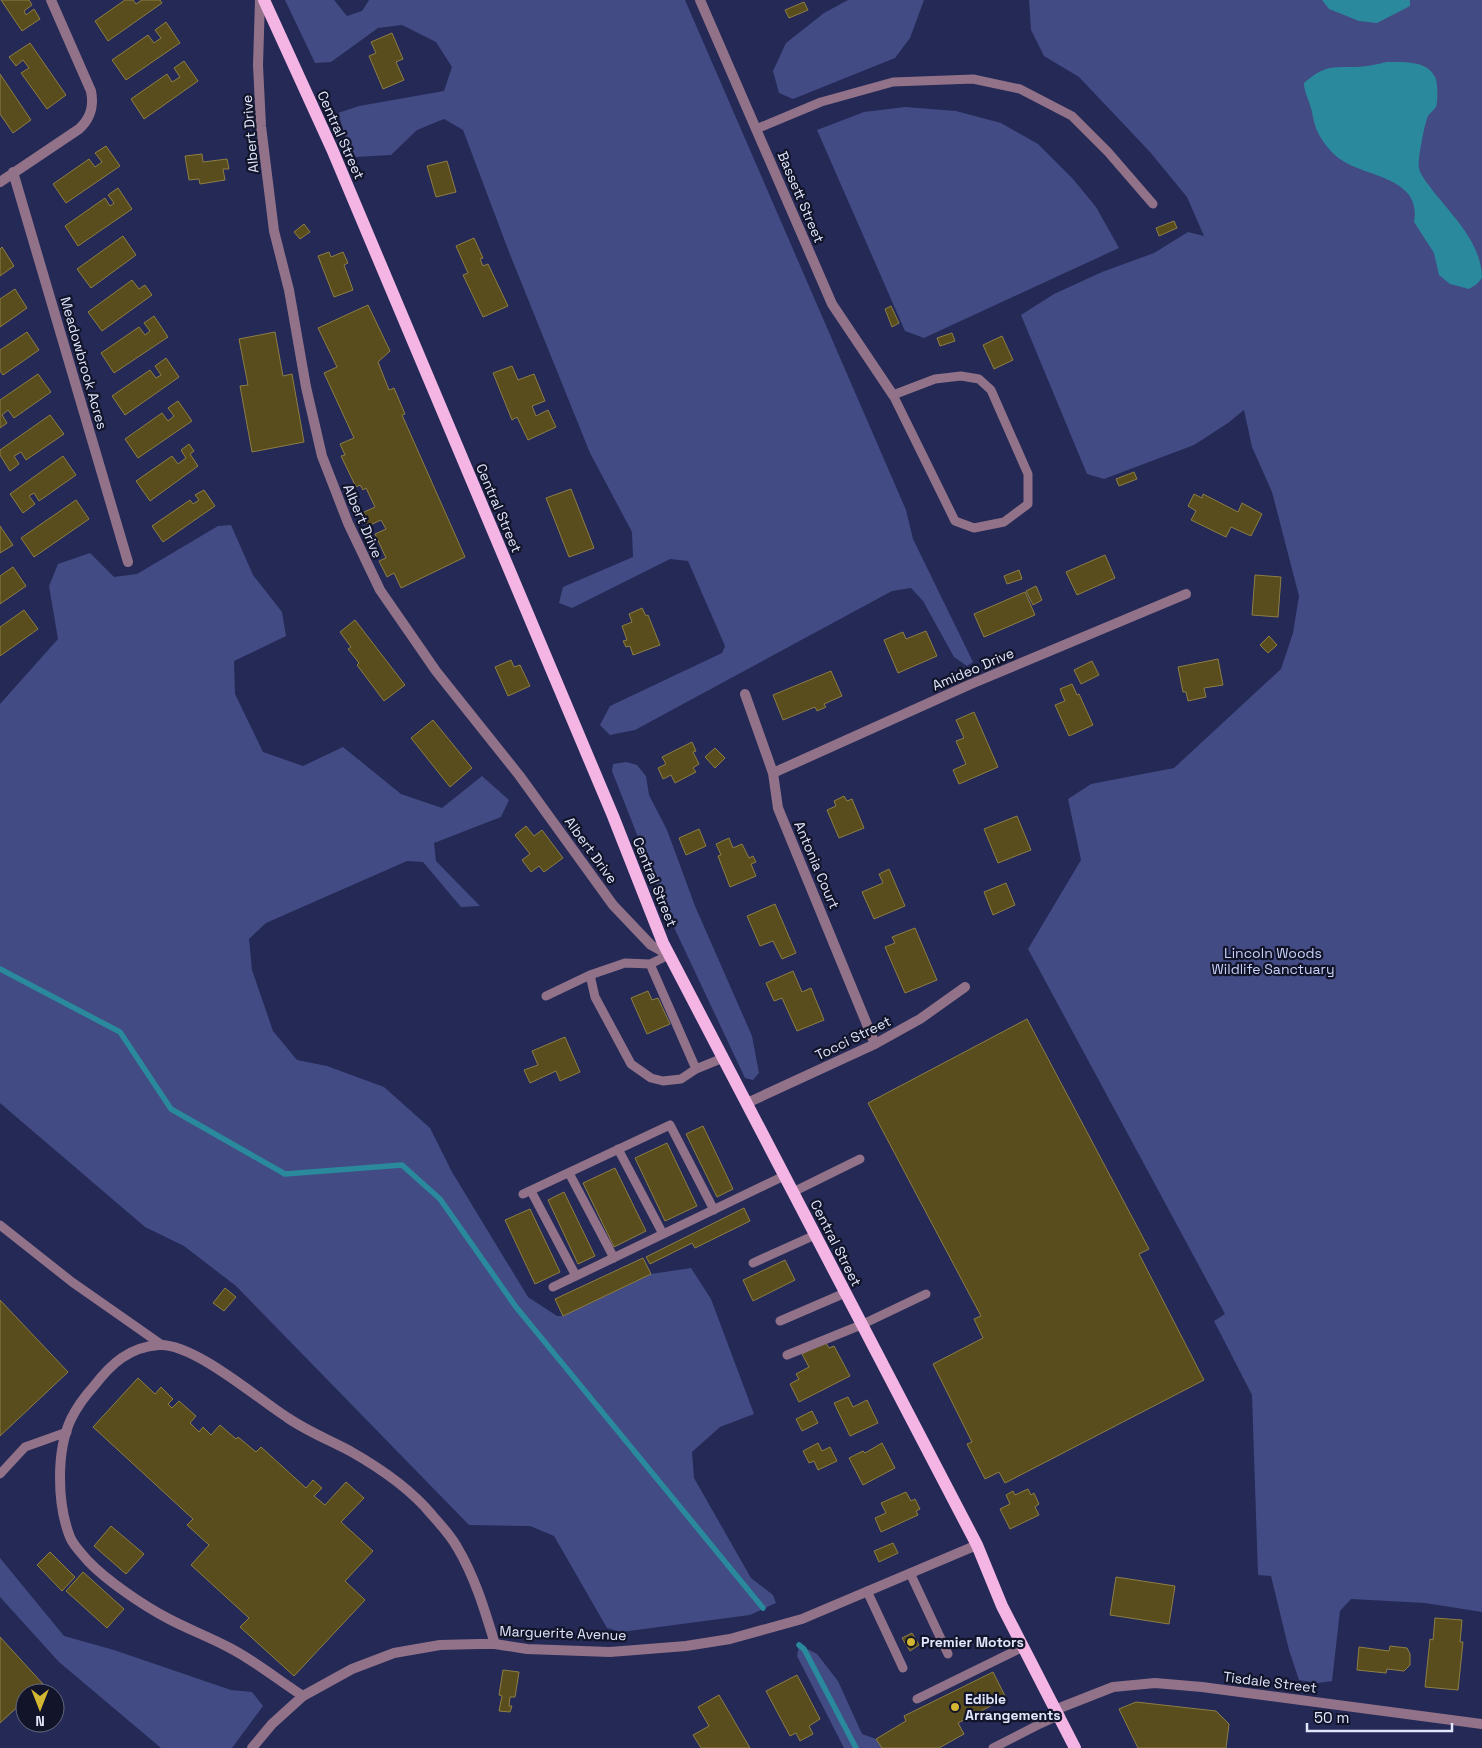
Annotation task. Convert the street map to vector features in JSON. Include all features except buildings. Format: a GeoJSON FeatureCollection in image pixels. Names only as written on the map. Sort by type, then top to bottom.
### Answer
{"type":"FeatureCollection","features":[{"type":"Feature","properties":{"kind":"main road","name":"Central Street"},"geometry":{"type":"LineString","coordinates":[[264,0],[336,158],[613,816],[669,955],[977,1545],[1002,1606],[1076,1748]]}},
{"type":"Feature","properties":{"kind":"street"},"geometry":{"type":"LineString","coordinates":[[0,182],[79,128],[85,123],[91,112],[91,91],[51,0]]}},
{"type":"Feature","properties":{"kind":"street","name":"Albert Drive"},"geometry":{"type":"LineString","coordinates":[[260,0],[258,65],[261,126],[274,231],[322,456],[348,523],[380,590],[436,671],[520,775],[613,904],[651,945],[669,955]]}},
{"type":"Feature","properties":{"kind":"street","name":"Bassett Street"},"geometry":{"type":"LineString","coordinates":[[700,0],[832,304],[893,395]]}},
{"type":"Feature","properties":{"kind":"street","name":"Meadowbrook Acres"},"geometry":{"type":"LineString","coordinates":[[13,172],[128,562]]}},
{"type":"Feature","properties":{"kind":"street","name":"Amideo Drive"},"geometry":{"type":"LineString","coordinates":[[772,773],[971,684],[1186,594]]}},
{"type":"Feature","properties":{"kind":"street","name":"Antonia Court"},"geometry":{"type":"LineString","coordinates":[[745,694],[772,773],[778,808],[876,1044]]}},
{"type":"Feature","properties":{"kind":"street","name":"Tocci Street"},"geometry":{"type":"LineString","coordinates":[[746,1103],[876,1044],[920,1019],[965,987]]}},
{"type":"Feature","properties":{"kind":"street"},"geometry":{"type":"LineString","coordinates":[[303,1696],[230,1648],[168,1619],[112,1583],[88,1561],[71,1538],[62,1506],[60,1479],[63,1445],[71,1420],[83,1399],[107,1368],[117,1359],[147,1346],[162,1344],[178,1348],[208,1362],[289,1419],[351,1452],[394,1478],[430,1513],[456,1546],[483,1602],[495,1644]]}},
{"type":"Feature","properties":{"kind":"street","name":"Marguerite Avenue"},"geometry":{"type":"LineString","coordinates":[[252,1748],[272,1724],[303,1696],[352,1669],[394,1654],[440,1645],[495,1644],[527,1649],[610,1652],[686,1646],[730,1639],[802,1619],[977,1545]]}},
{"type":"Feature","properties":{"kind":"street","name":"Tisdale Street"},"geometry":{"type":"LineString","coordinates":[[1058,1712],[1113,1687],[1155,1683],[1202,1687],[1482,1724]]}},
{"type":"Feature","properties":{"kind":"lane"},"geometry":{"type":"LineString","coordinates":[[756,129],[821,102],[893,82],[973,79],[1020,89],[1072,116],[1108,152],[1153,204]]}},
{"type":"Feature","properties":{"kind":"lane"},"geometry":{"type":"LineString","coordinates":[[961,376],[979,380],[991,390],[1028,474],[1028,504],[1004,522],[974,528],[955,521],[893,395],[935,379],[961,376]]}},
{"type":"Feature","properties":{"kind":"lane"},"geometry":{"type":"LineString","coordinates":[[546,996],[590,975],[625,963],[650,964],[669,955]]}},
{"type":"Feature","properties":{"kind":"lane"},"geometry":{"type":"LineString","coordinates":[[650,964],[696,1069]]}},
{"type":"Feature","properties":{"kind":"lane"},"geometry":{"type":"LineString","coordinates":[[590,975],[595,997],[631,1064],[650,1078],[663,1081],[681,1079],[696,1069],[723,1058]]}},
{"type":"Feature","properties":{"kind":"lane"},"geometry":{"type":"LineString","coordinates":[[576,1276],[527,1192],[670,1124],[714,1210]]}},
{"type":"Feature","properties":{"kind":"lane"},"geometry":{"type":"LineString","coordinates":[[618,1149],[663,1234]]}},
{"type":"Feature","properties":{"kind":"lane"},"geometry":{"type":"LineString","coordinates":[[793,1192],[860,1159]]}},
{"type":"Feature","properties":{"kind":"lane"},"geometry":{"type":"LineString","coordinates":[[570,1172],[614,1258]]}},
{"type":"Feature","properties":{"kind":"lane"},"geometry":{"type":"LineString","coordinates":[[553,1287],[784,1176]]}},
{"type":"Feature","properties":{"kind":"lane"},"geometry":{"type":"LineString","coordinates":[[0,1226],[72,1282],[162,1344]]}},
{"type":"Feature","properties":{"kind":"lane"},"geometry":{"type":"LineString","coordinates":[[753,1263],[815,1235]]}},
{"type":"Feature","properties":{"kind":"lane"},"geometry":{"type":"LineString","coordinates":[[780,1321],[845,1293]]}},
{"type":"Feature","properties":{"kind":"lane"},"geometry":{"type":"LineString","coordinates":[[787,1355],[861,1325],[926,1294]]}},
{"type":"Feature","properties":{"kind":"lane"},"geometry":{"type":"LineString","coordinates":[[0,1474],[25,1447],[67,1432]]}},
{"type":"Feature","properties":{"kind":"lane"},"geometry":{"type":"LineString","coordinates":[[910,1573],[948,1654]]}},
{"type":"Feature","properties":{"kind":"lane"},"geometry":{"type":"LineString","coordinates":[[867,1591],[903,1668]]}},
{"type":"Feature","properties":{"kind":"lane"},"geometry":{"type":"LineString","coordinates":[[917,1698],[1023,1647]]}},
{"type":"Feature","properties":{"kind":"lane"},"geometry":{"type":"LineString","coordinates":[[993,1748],[1036,1726],[1058,1712]]}},
{"type":"Feature","properties":{"kind":"green space"},"geometry":{"type":"Polygon","coordinates":[[[285,0],[334,0],[347,16],[362,11],[369,0],[685,0],[906,510],[913,539],[973,662],[967,666],[954,657],[923,601],[911,588],[892,591],[635,730],[610,735],[600,725],[610,706],[722,653],[725,646],[688,561],[670,559],[572,608],[559,603],[563,587],[633,557],[632,532],[590,453],[509,252],[463,130],[444,119],[417,130],[391,155],[356,157],[347,142],[338,113],[359,106],[444,91],[452,67],[436,42],[402,25],[378,28],[331,62],[315,63],[285,0]]]}},
{"type":"Feature","properties":{"kind":"green space"},"geometry":{"type":"Polygon","coordinates":[[[848,0],[924,0],[910,38],[895,58],[793,99],[779,93],[773,71],[786,43],[824,13],[848,0]]]}},
{"type":"Feature","properties":{"kind":"green space","name":"Lincoln Woods Wildlife Sanctuary"},"geometry":{"type":"Polygon","coordinates":[[[1029,0],[1482,0],[1482,1612],[1425,1603],[1351,1599],[1340,1611],[1332,1681],[1318,1683],[1299,1680],[1289,1650],[1271,1576],[1258,1575],[1252,1395],[1214,1321],[1225,1314],[1028,949],[1081,860],[1068,799],[1091,784],[1174,768],[1281,669],[1293,633],[1299,596],[1272,492],[1252,447],[1244,410],[1194,445],[1104,479],[1087,474],[1021,315],[1054,294],[1102,272],[1154,253],[1188,232],[1204,236],[1187,197],[1150,152],[1079,77],[1044,56],[1031,30],[1029,0]]]}},
{"type":"Feature","properties":{"kind":"green space"},"geometry":{"type":"Polygon","coordinates":[[[905,107],[956,111],[1001,123],[1038,144],[1073,179],[1096,207],[1119,248],[924,338],[905,331],[817,130],[864,112],[905,107]]]}},
{"type":"Feature","properties":{"kind":"green space"},"geometry":{"type":"Polygon","coordinates":[[[231,525],[253,575],[282,612],[286,636],[234,661],[235,694],[263,752],[303,766],[343,747],[401,794],[442,808],[482,776],[509,800],[501,817],[434,843],[436,861],[480,906],[461,907],[423,862],[407,861],[266,923],[249,939],[252,970],[273,1031],[297,1060],[327,1066],[384,1087],[430,1128],[452,1172],[528,1297],[557,1316],[563,1316],[651,1274],[691,1268],[711,1299],[754,1414],[720,1427],[692,1452],[694,1478],[751,1578],[773,1595],[776,1603],[750,1615],[621,1632],[607,1628],[554,1536],[530,1526],[469,1525],[236,1286],[184,1246],[145,1227],[0,1103],[0,704],[58,639],[49,586],[58,564],[90,553],[114,577],[137,574],[218,526],[231,525]]]}},
{"type":"Feature","properties":{"kind":"green space"},"geometry":{"type":"Polygon","coordinates":[[[626,762],[637,765],[646,776],[649,795],[667,830],[695,906],[752,1036],[759,1073],[753,1080],[745,1078],[671,921],[612,771],[613,764],[626,762]]]}},
{"type":"Feature","properties":{"kind":"green space"},"geometry":{"type":"Polygon","coordinates":[[[0,1558],[64,1636],[114,1650],[231,1690],[252,1692],[263,1706],[232,1748],[161,1748],[59,1662],[0,1597],[0,1558]]]}},
{"type":"Feature","properties":{"kind":"green space"},"geometry":{"type":"Polygon","coordinates":[[[799,1645],[817,1654],[838,1681],[862,1734],[876,1739],[882,1748],[844,1748],[797,1656],[799,1645]]]}},
{"type":"Feature","properties":{"kind":"shaded area"},"geometry":{"type":"Polygon","coordinates":[[[1322,0],[1410,0],[1410,6],[1377,23],[1359,21],[1329,9],[1322,0]]]}},
{"type":"Feature","properties":{"kind":"shaded area"},"geometry":{"type":"Polygon","coordinates":[[[1387,62],[1407,62],[1421,65],[1431,71],[1435,77],[1437,104],[1427,119],[1423,133],[1419,168],[1427,183],[1465,231],[1477,254],[1482,278],[1469,289],[1450,284],[1439,275],[1434,253],[1414,222],[1414,207],[1409,195],[1400,186],[1347,163],[1336,156],[1317,132],[1304,83],[1322,70],[1387,62]]]}},
{"type":"Feature","properties":{"kind":"waterway"},"geometry":{"type":"LineString","coordinates":[[0,969],[120,1032],[171,1109],[285,1174],[402,1165],[440,1199],[516,1307],[763,1608]]}},
{"type":"Feature","properties":{"kind":"waterway"},"geometry":{"type":"LineString","coordinates":[[799,1645],[804,1649],[856,1748]]}},
{"type":"Feature","properties":{"kind":"place","name":"Premier Motors"},"geometry":{"type":"Point","coordinates":[911,1642]}},
{"type":"Feature","properties":{"kind":"place","name":"Edible Arrangements"},"geometry":{"type":"Point","coordinates":[955,1707]}}]}
